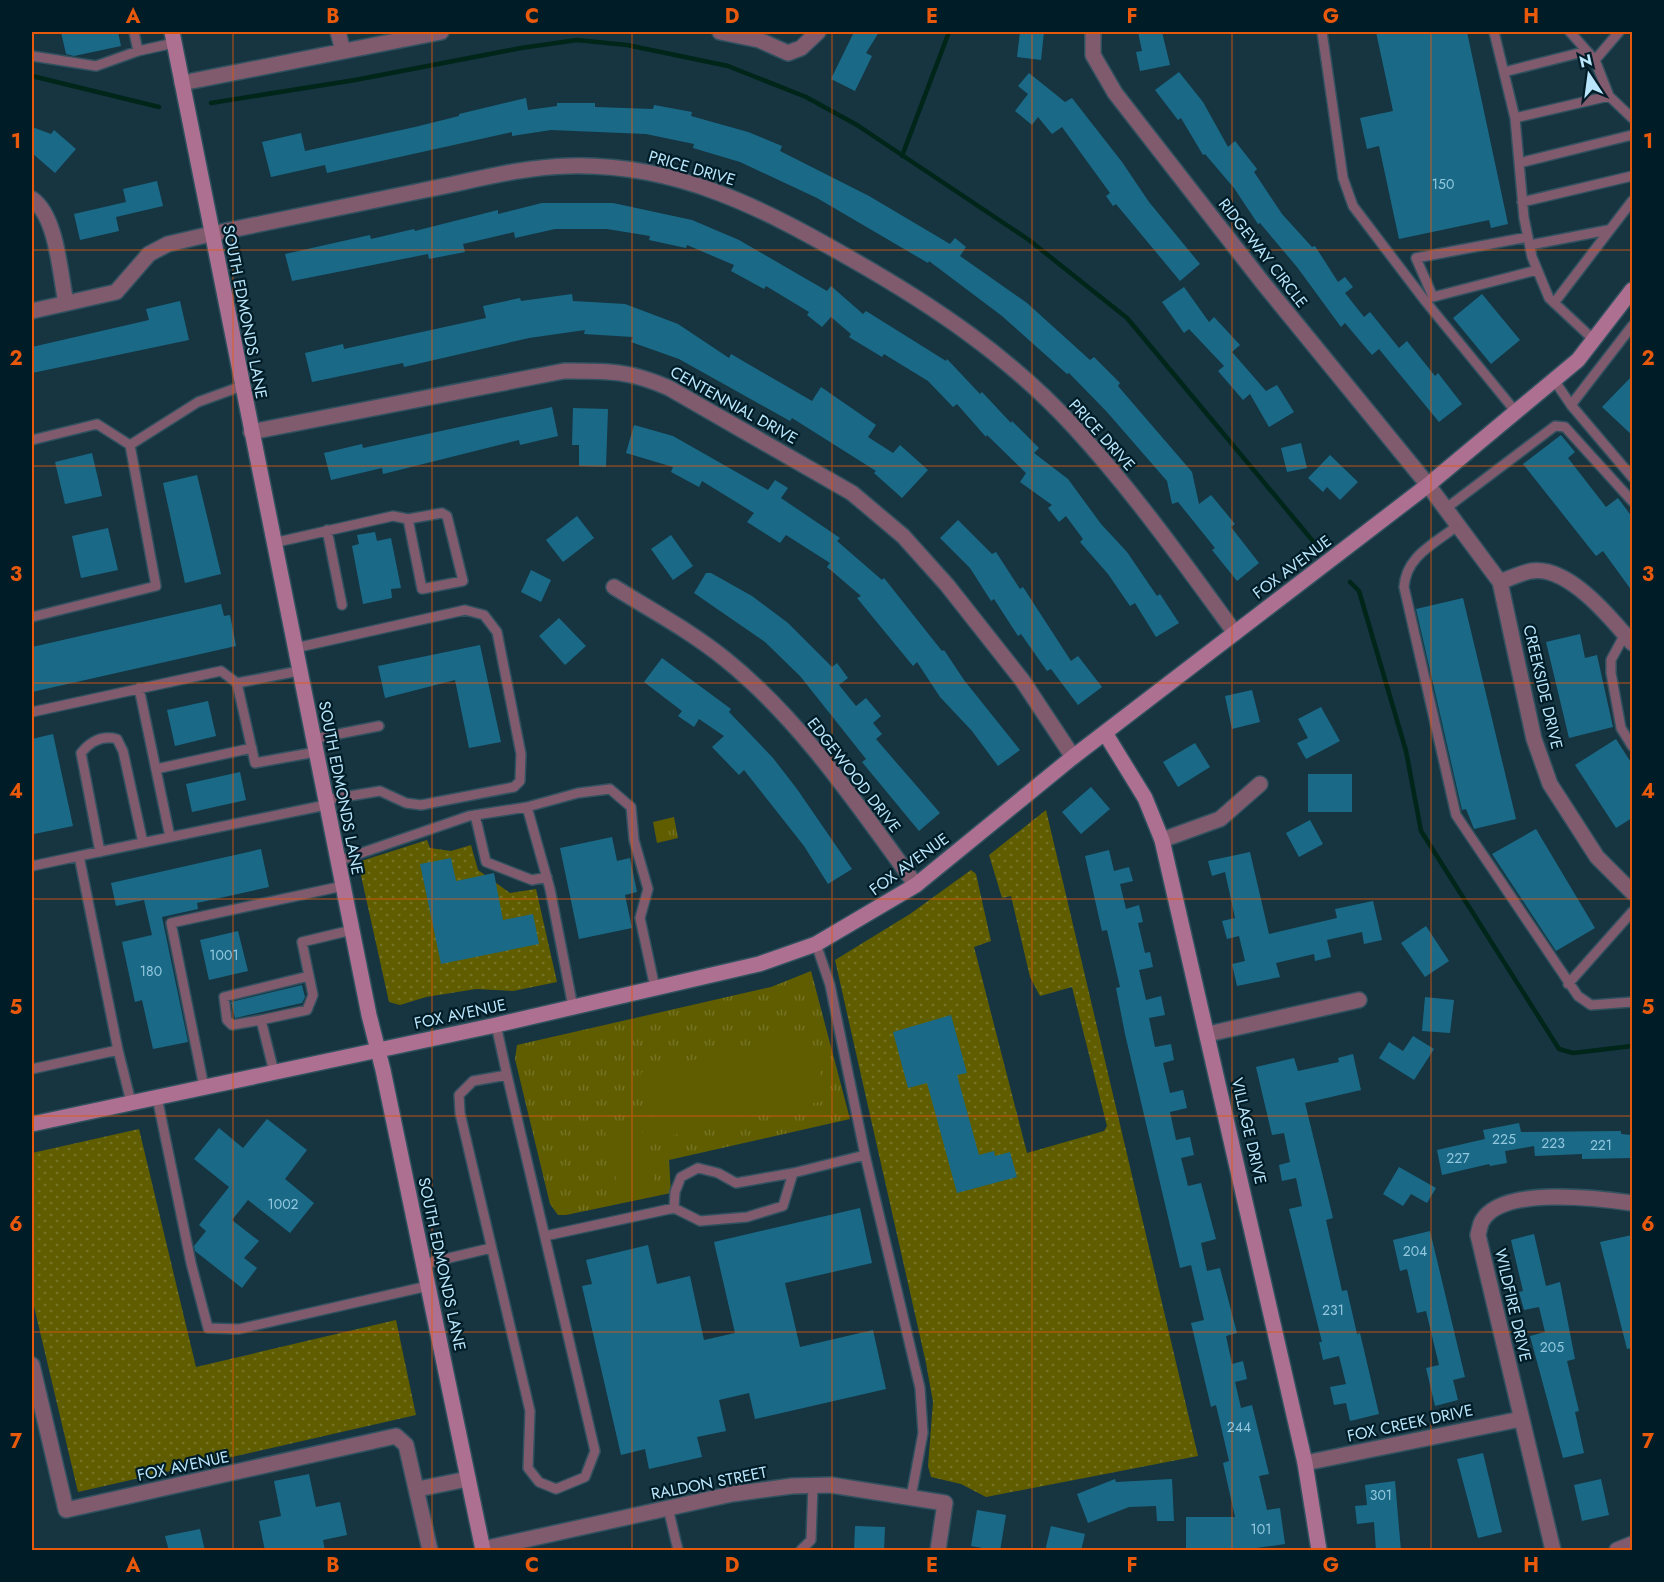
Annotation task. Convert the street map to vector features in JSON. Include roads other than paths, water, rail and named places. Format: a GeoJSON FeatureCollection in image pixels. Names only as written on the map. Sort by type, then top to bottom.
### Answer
{"type":"FeatureCollection","features":[{"type":"Feature","properties":{"kind":"street"},"geometry":{"type":"LineString","coordinates":[[338,32],[343,51]]}},
{"type":"Feature","properties":{"kind":"street"},"geometry":{"type":"LineString","coordinates":[[182,83],[441,32]]}},
{"type":"Feature","properties":{"kind":"street"},"geometry":{"type":"LineString","coordinates":[[720,32],[759,40],[788,52],[801,48],[818,32]]}},
{"type":"Feature","properties":{"kind":"street","name":"RIDGEWAY CIRCLE"},"geometry":{"type":"LineString","coordinates":[[1093,32],[1093,55],[1115,93],[1263,283],[1428,484]]}},
{"type":"Feature","properties":{"kind":"street","name":"SOUTH EDMONDS LANE"},"geometry":{"type":"LineString","coordinates":[[173,37],[314,745],[483,1550]]}},
{"type":"Feature","properties":{"kind":"street","name":"PRICE DRIVE"},"geometry":{"type":"LineString","coordinates":[[32,311],[116,292],[149,254],[168,244],[211,234],[511,173],[568,166],[657,174],[723,192],[803,231],[924,300],[997,354],[1073,425],[1173,548],[1235,633]]}},
{"type":"Feature","properties":{"kind":"street"},"geometry":{"type":"LineString","coordinates":[[32,199],[41,205],[51,225],[66,303]]}},
{"type":"Feature","properties":{"kind":"street","name":"FOX AVENUE"},"geometry":{"type":"LineString","coordinates":[[32,1124],[496,1025],[759,964],[816,944],[916,885],[1073,757],[1428,484],[1578,360],[1632,290]]}},
{"type":"Feature","properties":{"kind":"street","name":"CENTENNIAL DRIVE"},"geometry":{"type":"LineString","coordinates":[[251,432],[564,371],[615,370],[641,375],[669,388],[852,493],[903,536],[1022,680],[1073,757]]}},
{"type":"Feature","properties":{"kind":"street","name":"CREEKSIDE DRIVE"},"geometry":{"type":"LineString","coordinates":[[1428,484],[1500,582],[1534,739],[1550,784],[1597,857],[1632,892]]}},
{"type":"Feature","properties":{"kind":"street"},"geometry":{"type":"LineString","coordinates":[[1500,582],[1533,570],[1559,577],[1585,593],[1629,639]]}},
{"type":"Feature","properties":{"kind":"street","name":"EDGEWOOD DRIVE"},"geometry":{"type":"LineString","coordinates":[[614,587],[725,658],[784,716],[821,757],[916,885]]}},
{"type":"Feature","properties":{"kind":"street","name":"VILLAGE DRIVE"},"geometry":{"type":"LineString","coordinates":[[1105,733],[1149,805],[1162,840],[1305,1463],[1319,1551]]}},
{"type":"Feature","properties":{"kind":"street"},"geometry":{"type":"LineString","coordinates":[[1162,840],[1220,819],[1260,784]]}},
{"type":"Feature","properties":{"kind":"street"},"geometry":{"type":"LineString","coordinates":[[1208,1034],[1359,1000]]}},
{"type":"Feature","properties":{"kind":"street","name":"WILDFIRE DRIVE"},"geometry":{"type":"LineString","coordinates":[[1553,1551],[1478,1235],[1482,1221],[1501,1205],[1550,1196],[1632,1203]]}},
{"type":"Feature","properties":{"kind":"street","name":"FOX AVENUE"},"geometry":{"type":"LineString","coordinates":[[32,1365],[66,1510],[396,1437],[406,1445],[418,1489],[430,1551]]}},
{"type":"Feature","properties":{"kind":"street","name":"FOX CREEK DRIVE"},"geometry":{"type":"LineString","coordinates":[[1305,1463],[1521,1419]]}},
{"type":"Feature","properties":{"kind":"street"},"geometry":{"type":"LineString","coordinates":[[418,1489],[468,1479]]}},
{"type":"Feature","properties":{"kind":"street","name":"RALDON STREET"},"geometry":{"type":"LineString","coordinates":[[483,1550],[732,1494],[831,1485],[945,1503],[938,1551]]}},
{"type":"Feature","properties":{"kind":"street"},"geometry":{"type":"LineString","coordinates":[[1617,1551],[1632,1544]]}},
{"type":"Feature","properties":{"kind":"lane"},"geometry":{"type":"LineString","coordinates":[[134,32],[138,51]]}},
{"type":"Feature","properties":{"kind":"lane"},"geometry":{"type":"LineString","coordinates":[[1322,32],[1343,178],[1353,206],[1426,302],[1516,412]]}},
{"type":"Feature","properties":{"kind":"lane"},"geometry":{"type":"LineString","coordinates":[[1494,32],[1515,118],[1522,202],[1537,270],[1554,303],[1594,340]]}},
{"type":"Feature","properties":{"kind":"lane"},"geometry":{"type":"LineString","coordinates":[[1570,32],[1596,60],[1609,96],[1632,118]]}},
{"type":"Feature","properties":{"kind":"lane"},"geometry":{"type":"LineString","coordinates":[[1596,60],[1618,32]]}},
{"type":"Feature","properties":{"kind":"lane"},"geometry":{"type":"LineString","coordinates":[[32,56],[96,66],[173,37]]}},
{"type":"Feature","properties":{"kind":"lane"},"geometry":{"type":"LineString","coordinates":[[1504,72],[1587,51]]}},
{"type":"Feature","properties":{"kind":"lane"},"geometry":{"type":"LineString","coordinates":[[1515,118],[1609,96]]}},
{"type":"Feature","properties":{"kind":"lane"},"geometry":{"type":"LineString","coordinates":[[1519,163],[1632,135]]}},
{"type":"Feature","properties":{"kind":"lane"},"geometry":{"type":"LineString","coordinates":[[1522,202],[1632,176]]}},
{"type":"Feature","properties":{"kind":"lane"},"geometry":{"type":"LineString","coordinates":[[1554,303],[1632,201]]}},
{"type":"Feature","properties":{"kind":"lane"},"geometry":{"type":"LineString","coordinates":[[1537,270],[1433,297],[1416,258],[1608,230]]}},
{"type":"Feature","properties":{"kind":"lane"},"geometry":{"type":"LineString","coordinates":[[1571,405],[1632,326]]}},
{"type":"Feature","properties":{"kind":"lane"},"geometry":{"type":"LineString","coordinates":[[1554,380],[1571,405],[1632,477]]}},
{"type":"Feature","properties":{"kind":"lane"},"geometry":{"type":"LineString","coordinates":[[130,445],[198,402],[242,386]]}},
{"type":"Feature","properties":{"kind":"lane"},"geometry":{"type":"LineString","coordinates":[[32,440],[98,424],[130,445],[156,586],[32,617]]}},
{"type":"Feature","properties":{"kind":"lane"},"geometry":{"type":"LineString","coordinates":[[1445,509],[1555,426],[1565,427],[1632,501]]}},
{"type":"Feature","properties":{"kind":"lane"},"geometry":{"type":"LineString","coordinates":[[273,543],[393,516],[408,519],[442,513],[447,516],[463,581],[422,589],[408,519]]}},
{"type":"Feature","properties":{"kind":"lane"},"geometry":{"type":"LineString","coordinates":[[1457,526],[1412,561],[1405,572],[1404,587],[1456,815],[1578,996],[1591,1005],[1632,1002]]}},
{"type":"Feature","properties":{"kind":"lane"},"geometry":{"type":"LineString","coordinates":[[327,531],[342,605]]}},
{"type":"Feature","properties":{"kind":"lane"},"geometry":{"type":"LineString","coordinates":[[32,866],[380,791],[406,803],[421,805],[514,787],[520,781],[521,754],[497,632],[484,615],[465,610],[295,648]]}},
{"type":"Feature","properties":{"kind":"lane"},"geometry":{"type":"LineString","coordinates":[[1629,639],[1611,660],[1611,673],[1621,728],[1632,746]]}},
{"type":"Feature","properties":{"kind":"lane"},"geometry":{"type":"LineString","coordinates":[[32,712],[221,671],[237,683],[255,763],[378,726]]}},
{"type":"Feature","properties":{"kind":"lane"},"geometry":{"type":"LineString","coordinates":[[237,683],[299,671]]}},
{"type":"Feature","properties":{"kind":"lane"},"geometry":{"type":"LineString","coordinates":[[140,688],[170,837]]}},
{"type":"Feature","properties":{"kind":"lane"},"geometry":{"type":"LineString","coordinates":[[100,852],[81,753],[89,743],[108,736],[117,739],[123,751],[142,843]]}},
{"type":"Feature","properties":{"kind":"lane"},"geometry":{"type":"LineString","coordinates":[[156,769],[252,748]]}},
{"type":"Feature","properties":{"kind":"lane"},"geometry":{"type":"LineString","coordinates":[[338,861],[475,815],[528,807],[578,793],[610,789],[631,807],[634,840],[648,889],[640,918],[655,988]]}},
{"type":"Feature","properties":{"kind":"lane"},"geometry":{"type":"LineString","coordinates":[[528,807],[547,877],[573,1007]]}},
{"type":"Feature","properties":{"kind":"lane"},"geometry":{"type":"LineString","coordinates":[[475,815],[486,862],[532,880],[547,877]]}},
{"type":"Feature","properties":{"kind":"lane"},"geometry":{"type":"LineString","coordinates":[[79,856],[118,1050],[131,1102]]}},
{"type":"Feature","properties":{"kind":"lane"},"geometry":{"type":"LineString","coordinates":[[204,1087],[171,923],[343,886]]}},
{"type":"Feature","properties":{"kind":"lane"},"geometry":{"type":"LineString","coordinates":[[1568,984],[1632,912]]}},
{"type":"Feature","properties":{"kind":"lane"},"geometry":{"type":"LineString","coordinates":[[309,975],[224,997],[227,1020],[232,1025],[307,1010],[313,995],[309,975],[302,942],[352,930]]}},
{"type":"Feature","properties":{"kind":"lane"},"geometry":{"type":"LineString","coordinates":[[816,944],[830,985],[866,1155],[920,1388],[923,1433],[911,1497]]}},
{"type":"Feature","properties":{"kind":"lane"},"geometry":{"type":"LineString","coordinates":[[261,1020],[273,1072]]}},
{"type":"Feature","properties":{"kind":"lane"},"geometry":{"type":"LineString","coordinates":[[496,1025],[595,1452],[585,1478],[556,1489],[539,1482],[528,1468],[530,1411],[460,1113],[459,1095],[473,1081],[507,1074]]}},
{"type":"Feature","properties":{"kind":"lane"},"geometry":{"type":"LineString","coordinates":[[32,1069],[118,1050]]}},
{"type":"Feature","properties":{"kind":"lane"},"geometry":{"type":"LineString","coordinates":[[157,1097],[191,1263],[208,1328],[239,1329],[428,1286]]}},
{"type":"Feature","properties":{"kind":"lane"},"geometry":{"type":"LineString","coordinates":[[674,1208],[675,1192],[681,1177],[698,1168],[718,1173],[735,1183],[793,1173],[866,1155]]}},
{"type":"Feature","properties":{"kind":"lane"},"geometry":{"type":"LineString","coordinates":[[545,1236],[674,1208],[700,1221],[747,1217],[783,1206],[793,1173]]}},
{"type":"Feature","properties":{"kind":"lane"},"geometry":{"type":"LineString","coordinates":[[424,1264],[491,1248]]}},
{"type":"Feature","properties":{"kind":"lane"},"geometry":{"type":"LineString","coordinates":[[801,1551],[811,1540],[813,1485]]}},
{"type":"Feature","properties":{"kind":"lane"},"geometry":{"type":"LineString","coordinates":[[668,1508],[678,1551]]}},
{"type":"Feature","properties":{"kind":"waterway"},"geometry":{"type":"LineString","coordinates":[[902,156],[949,32]]}},
{"type":"Feature","properties":{"kind":"waterway"},"geometry":{"type":"LineString","coordinates":[[211,103],[577,40],[627,45],[728,66],[806,97],[857,125],[1029,240],[1127,318],[1317,546]]}},
{"type":"Feature","properties":{"kind":"waterway"},"geometry":{"type":"LineString","coordinates":[[32,76],[159,107]]}},
{"type":"Feature","properties":{"kind":"waterway"},"geometry":{"type":"LineString","coordinates":[[1350,582],[1359,591],[1406,751],[1421,831],[1559,1049],[1573,1053],[1632,1046]]}}]}
